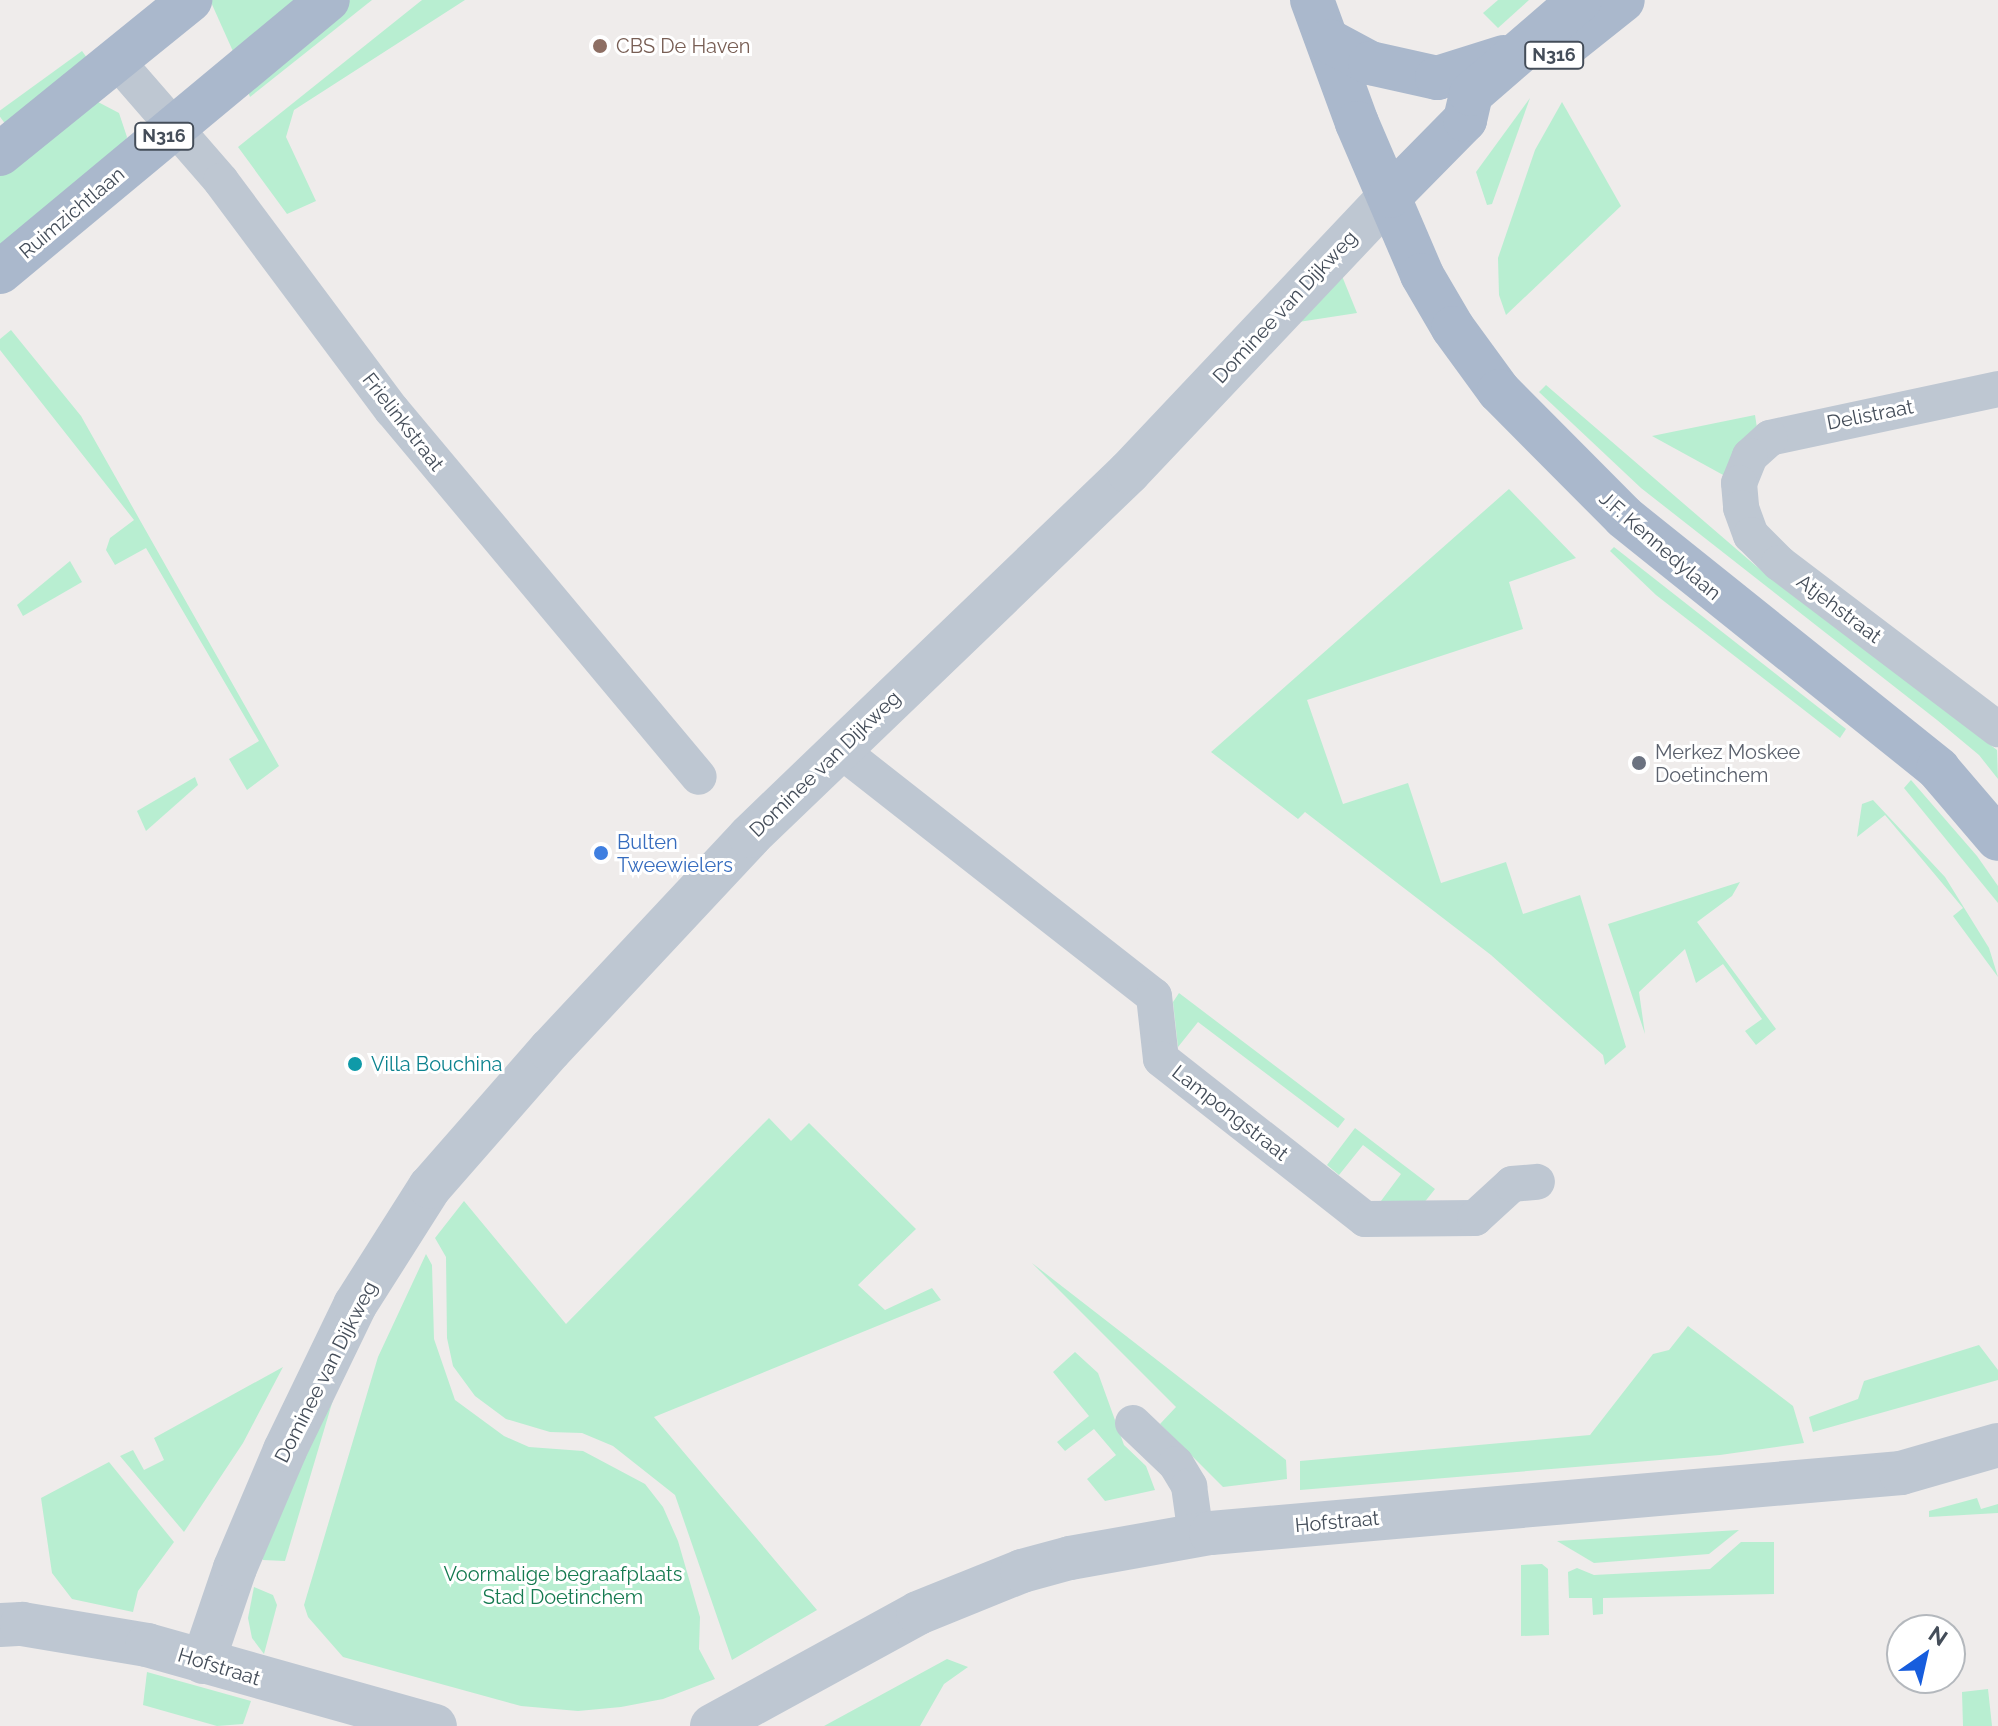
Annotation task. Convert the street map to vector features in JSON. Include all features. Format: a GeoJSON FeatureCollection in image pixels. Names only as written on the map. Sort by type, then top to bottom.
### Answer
{"type":"FeatureCollection","features":[{"type":"Feature","properties":{"kind":"main road"},"geometry":{"type":"LineString","coordinates":[[0,154],[190,0]]}},
{"type":"Feature","properties":{"kind":"main road","name":"Ruimzichtlaan"},"geometry":{"type":"LineString","coordinates":[[0,272],[328,0]]}},
{"type":"Feature","properties":{"kind":"main road"},"geometry":{"type":"LineString","coordinates":[[1312,0],[1390,196]]}},
{"type":"Feature","properties":{"kind":"main road","name":"N316"},"geometry":{"type":"LineString","coordinates":[[1390,196],[1465,120],[1471,94],[1580,0]]}},
{"type":"Feature","properties":{"kind":"main road","name":"N316"},"geometry":{"type":"LineString","coordinates":[[1465,120],[1490,116],[1578,34],[1623,0]]}},
{"type":"Feature","properties":{"kind":"main road","name":"N316"},"geometry":{"type":"LineString","coordinates":[[1329,41],[1370,63],[1437,78],[1518,52]]}},
{"type":"Feature","properties":{"kind":"main road","name":"J.F. Kennedylaan"},"geometry":{"type":"LineString","coordinates":[[1390,196],[1422,275],[1453,328],[1552,450],[1723,600],[1938,769],[1998,839]]}},
{"type":"Feature","properties":{"kind":"street","name":"Frielinkstraat"},"geometry":{"type":"LineString","coordinates":[[116,60],[172,130],[230,193],[392,410],[699,777]]}},
{"type":"Feature","properties":{"kind":"street","name":"Dominee van Dijkweg"},"geometry":{"type":"LineString","coordinates":[[203,1662],[235,1568],[285,1450],[355,1305],[430,1187],[550,1050],[750,836],[1129,472],[1390,196]]}},
{"type":"Feature","properties":{"kind":"street","name":"Delistraat"},"geometry":{"type":"LineString","coordinates":[[1750,456],[1770,438],[1792,430],[1998,389]]}},
{"type":"Feature","properties":{"kind":"street","name":"Atjehstraat"},"geometry":{"type":"LineString","coordinates":[[1750,456],[1739,483],[1741,508],[1751,535],[1779,563],[1998,729]]}},
{"type":"Feature","properties":{"kind":"street","name":"Lampongstraat"},"geometry":{"type":"LineString","coordinates":[[840,750],[1154,996],[1161,1059],[1365,1219],[1475,1218],[1512,1184],[1537,1182]]}},
{"type":"Feature","properties":{"kind":"street"},"geometry":{"type":"LineString","coordinates":[[1133,1423],[1176,1464],[1189,1486],[1196,1536]]}},
{"type":"Feature","properties":{"kind":"street","name":"Hofstraat"},"geometry":{"type":"LineString","coordinates":[[712,1726],[850,1648],[971,1590],[1070,1558],[1196,1536],[1901,1473],[1998,1445]]}},
{"type":"Feature","properties":{"kind":"street","name":"Hofstraat"},"geometry":{"type":"LineString","coordinates":[[0,1625],[22,1624],[147,1645],[435,1726]]}},
{"type":"Feature","properties":{"kind":"green space"},"geometry":{"type":"Polygon","coordinates":[[[210,0],[309,0],[236,58],[210,0]]]}},
{"type":"Feature","properties":{"kind":"green space"},"geometry":{"type":"Polygon","coordinates":[[[350,0],[372,0],[250,97],[245,84],[350,0]]]}},
{"type":"Feature","properties":{"kind":"green space"},"geometry":{"type":"Polygon","coordinates":[[[422,0],[465,0],[294,110],[286,137],[316,201],[287,214],[238,147],[422,0]]]}},
{"type":"Feature","properties":{"kind":"green space"},"geometry":{"type":"Polygon","coordinates":[[[1498,0],[1529,0],[1498,28],[1483,13],[1498,0]]]}},
{"type":"Feature","properties":{"kind":"green space"},"geometry":{"type":"Polygon","coordinates":[[[82,51],[90,62],[5,124],[0,111],[82,51]]]}},
{"type":"Feature","properties":{"kind":"green space"},"geometry":{"type":"Polygon","coordinates":[[[1530,98],[1492,204],[1487,205],[1476,172],[1530,98]]]}},
{"type":"Feature","properties":{"kind":"green space"},"geometry":{"type":"Polygon","coordinates":[[[98,102],[119,113],[127,137],[123,147],[0,248],[0,170],[98,102]]]}},
{"type":"Feature","properties":{"kind":"green space"},"geometry":{"type":"Polygon","coordinates":[[[1562,102],[1621,206],[1506,315],[1499,295],[1498,258],[1535,150],[1562,102]]]}},
{"type":"Feature","properties":{"kind":"green space"},"geometry":{"type":"Polygon","coordinates":[[[1342,276],[1357,313],[1292,323],[1342,276]]]}},
{"type":"Feature","properties":{"kind":"green space"},"geometry":{"type":"Polygon","coordinates":[[[11,330],[81,416],[279,766],[247,790],[229,759],[259,741],[146,548],[115,565],[106,550],[110,538],[134,520],[0,350],[0,339],[11,330]]]}},
{"type":"Feature","properties":{"kind":"green space"},"geometry":{"type":"Polygon","coordinates":[[[1546,385],[1756,566],[1997,750],[1998,779],[1979,755],[1937,720],[1641,488],[1539,392],[1546,385]]]}},
{"type":"Feature","properties":{"kind":"green space"},"geometry":{"type":"Polygon","coordinates":[[[1755,415],[1757,428],[1725,476],[1652,436],[1755,415]]]}},
{"type":"Feature","properties":{"kind":"green space"},"geometry":{"type":"Polygon","coordinates":[[[1509,489],[1576,558],[1509,582],[1523,629],[1307,700],[1343,804],[1408,783],[1441,883],[1506,862],[1523,914],[1580,895],[1626,1047],[1605,1065],[1603,1055],[1491,955],[1305,812],[1298,819],[1211,752],[1509,489]]]}},
{"type":"Feature","properties":{"kind":"green space"},"geometry":{"type":"Polygon","coordinates":[[[1614,547],[1846,729],[1840,738],[1656,595],[1610,551],[1614,547]]]}},
{"type":"Feature","properties":{"kind":"green space"},"geometry":{"type":"Polygon","coordinates":[[[70,561],[82,582],[23,616],[17,605],[70,561]]]}},
{"type":"Feature","properties":{"kind":"green space"},"geometry":{"type":"Polygon","coordinates":[[[195,777],[198,785],[146,831],[137,811],[195,777]]]}},
{"type":"Feature","properties":{"kind":"green space"},"geometry":{"type":"Polygon","coordinates":[[[1911,780],[1977,856],[1998,886],[1998,903],[1904,788],[1911,780]]]}},
{"type":"Feature","properties":{"kind":"green space"},"geometry":{"type":"Polygon","coordinates":[[[1873,800],[1945,877],[1989,948],[1998,977],[1953,916],[1963,908],[1885,815],[1857,837],[1862,804],[1873,800]]]}},
{"type":"Feature","properties":{"kind":"green space"},"geometry":{"type":"Polygon","coordinates":[[[1740,882],[1732,896],[1697,922],[1776,1029],[1756,1045],[1745,1031],[1762,1019],[1723,964],[1696,983],[1685,949],[1639,992],[1645,1034],[1608,924],[1740,882]]]}},
{"type":"Feature","properties":{"kind":"green space"},"geometry":{"type":"Polygon","coordinates":[[[1179,993],[1345,1119],[1338,1128],[1198,1022],[1178,1047],[1173,1002],[1179,993]]]}},
{"type":"Feature","properties":{"kind":"green space"},"geometry":{"type":"Polygon","coordinates":[[[769,1118],[791,1141],[809,1123],[916,1229],[858,1285],[885,1310],[932,1288],[941,1300],[654,1417],[817,1610],[732,1660],[675,1495],[613,1446],[582,1433],[550,1432],[506,1419],[475,1396],[453,1366],[447,1338],[446,1257],[435,1238],[464,1201],[566,1324],[769,1118]]]}},
{"type":"Feature","properties":{"kind":"green space"},"geometry":{"type":"Polygon","coordinates":[[[1355,1128],[1435,1189],[1423,1204],[1378,1205],[1401,1174],[1363,1145],[1339,1175],[1327,1165],[1355,1128]]]}},
{"type":"Feature","properties":{"kind":"green space","name":"Voormalige begraafplaats Stad Doetinchem"},"geometry":{"type":"Polygon","coordinates":[[[426,1254],[432,1265],[434,1339],[455,1400],[504,1436],[529,1447],[583,1451],[645,1484],[663,1507],[678,1541],[700,1617],[699,1649],[715,1679],[663,1699],[621,1707],[578,1711],[521,1706],[343,1657],[308,1617],[304,1605],[378,1357],[426,1254]]]}},
{"type":"Feature","properties":{"kind":"green space"},"geometry":{"type":"Polygon","coordinates":[[[1032,1263],[1286,1460],[1287,1479],[1223,1487],[1160,1424],[1176,1407],[1032,1263]]]}},
{"type":"Feature","properties":{"kind":"green space"},"geometry":{"type":"Polygon","coordinates":[[[1688,1326],[1793,1406],[1804,1443],[1720,1455],[1300,1490],[1300,1461],[1590,1435],[1653,1354],[1669,1350],[1688,1326]]]}},
{"type":"Feature","properties":{"kind":"green space"},"geometry":{"type":"Polygon","coordinates":[[[1979,1345],[1998,1370],[1998,1380],[1813,1432],[1809,1417],[1858,1399],[1864,1381],[1979,1345]]]}},
{"type":"Feature","properties":{"kind":"green space"},"geometry":{"type":"Polygon","coordinates":[[[1075,1352],[1098,1373],[1124,1445],[1146,1466],[1155,1490],[1105,1501],[1087,1479],[1116,1455],[1094,1429],[1065,1451],[1057,1442],[1089,1416],[1053,1372],[1075,1352]]]}},
{"type":"Feature","properties":{"kind":"green space"},"geometry":{"type":"Polygon","coordinates":[[[283,1367],[243,1443],[184,1532],[120,1456],[133,1450],[144,1470],[164,1460],[154,1438],[283,1367]]]}},
{"type":"Feature","properties":{"kind":"green space"},"geometry":{"type":"Polygon","coordinates":[[[341,1373],[285,1561],[263,1560],[260,1556],[341,1373]]]}},
{"type":"Feature","properties":{"kind":"green space"},"geometry":{"type":"Polygon","coordinates":[[[109,1462],[174,1542],[138,1591],[133,1612],[72,1599],[52,1573],[41,1498],[109,1462]]]}},
{"type":"Feature","properties":{"kind":"green space"},"geometry":{"type":"Polygon","coordinates":[[[1977,1498],[1981,1509],[1998,1504],[1998,1513],[1929,1517],[1929,1511],[1977,1498]]]}},
{"type":"Feature","properties":{"kind":"green space"},"geometry":{"type":"Polygon","coordinates":[[[1739,1530],[1709,1554],[1594,1563],[1557,1541],[1739,1530]]]}},
{"type":"Feature","properties":{"kind":"green space"},"geometry":{"type":"Polygon","coordinates":[[[1741,1542],[1774,1542],[1774,1594],[1603,1598],[1603,1614],[1593,1615],[1592,1598],[1569,1598],[1568,1572],[1577,1568],[1594,1575],[1710,1569],[1741,1542]]]}},
{"type":"Feature","properties":{"kind":"green space"},"geometry":{"type":"Polygon","coordinates":[[[1542,1564],[1548,1569],[1549,1635],[1521,1636],[1521,1565],[1542,1564]]]}},
{"type":"Feature","properties":{"kind":"green space"},"geometry":{"type":"Polygon","coordinates":[[[254,1587],[273,1595],[277,1605],[264,1654],[252,1638],[248,1618],[254,1587]]]}},
{"type":"Feature","properties":{"kind":"green space"},"geometry":{"type":"Polygon","coordinates":[[[947,1659],[968,1667],[944,1684],[920,1726],[824,1726],[947,1659]]]}},
{"type":"Feature","properties":{"kind":"green space"},"geometry":{"type":"Polygon","coordinates":[[[147,1672],[251,1701],[243,1724],[217,1726],[143,1705],[147,1672]]]}},
{"type":"Feature","properties":{"kind":"green space"},"geometry":{"type":"Polygon","coordinates":[[[1988,1689],[1992,1726],[1963,1726],[1962,1694],[1988,1689]]]}},
{"type":"Feature","properties":{"kind":"place","name":"CBS De Haven"},"geometry":{"type":"Point","coordinates":[600,46]}},
{"type":"Feature","properties":{"kind":"place","name":"Merkez Moskee Doetinchem"},"geometry":{"type":"Point","coordinates":[1639,763]}},
{"type":"Feature","properties":{"kind":"place","name":"Bulten Tweewielers"},"geometry":{"type":"Point","coordinates":[601,853]}},
{"type":"Feature","properties":{"kind":"place","name":"Villa Bouchina"},"geometry":{"type":"Point","coordinates":[355,1064]}}]}
